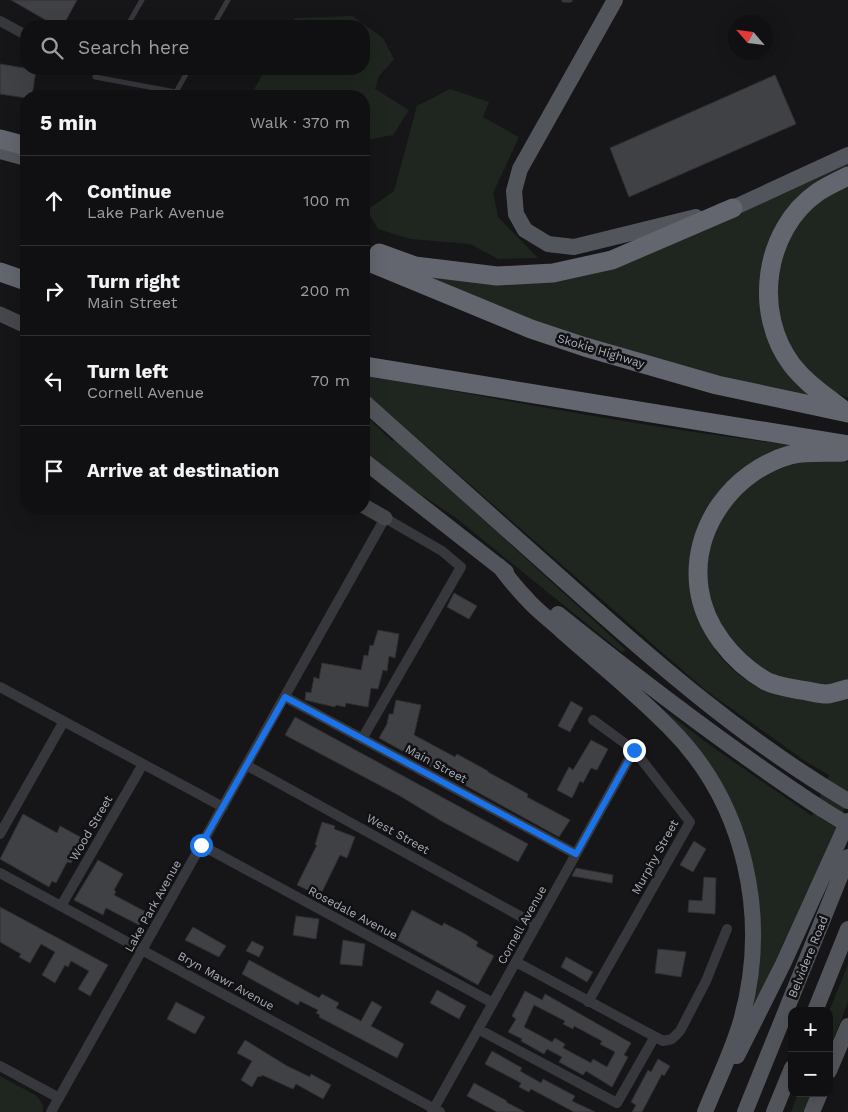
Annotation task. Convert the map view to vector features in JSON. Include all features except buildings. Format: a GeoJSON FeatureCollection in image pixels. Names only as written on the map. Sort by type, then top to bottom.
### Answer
{"type":"FeatureCollection","features":[{"type":"Feature","properties":{"kind":"highway"},"geometry":{"type":"LineString","coordinates":[[0,139],[20,144]]}},
{"type":"Feature","properties":{"kind":"highway"},"geometry":{"type":"LineString","coordinates":[[848,176],[817,193],[788,225],[771,262],[768,286],[772,323],[782,348],[792,365],[804,379],[848,413]]}},
{"type":"Feature","properties":{"kind":"highway"},"geometry":{"type":"LineString","coordinates":[[370,249],[415,266],[497,276],[553,274],[612,260],[733,208]]}},
{"type":"Feature","properties":{"kind":"highway","name":"Skokie Highway"},"geometry":{"type":"LineString","coordinates":[[370,262],[531,329],[585,347],[717,385],[848,413]]}},
{"type":"Feature","properties":{"kind":"highway"},"geometry":{"type":"LineString","coordinates":[[0,272],[20,279]]}},
{"type":"Feature","properties":{"kind":"highway"},"geometry":{"type":"LineString","coordinates":[[370,367],[848,445]]}},
{"type":"Feature","properties":{"kind":"highway"},"geometry":{"type":"LineString","coordinates":[[848,452],[791,455],[758,468],[726,495],[706,529],[700,555],[699,588],[706,614],[717,636],[734,656],[767,681],[790,689],[826,694],[848,689]]}},
{"type":"Feature","properties":{"kind":"main road"},"geometry":{"type":"LineString","coordinates":[[615,0],[520,169],[514,191],[516,214],[525,230],[548,244],[574,247],[733,208],[848,155]]}},
{"type":"Feature","properties":{"kind":"main road"},"geometry":{"type":"LineString","coordinates":[[0,151],[20,156]]}},
{"type":"Feature","properties":{"kind":"main road"},"geometry":{"type":"LineString","coordinates":[[370,407],[641,650],[694,694],[735,726],[848,800]]}},
{"type":"Feature","properties":{"kind":"main road"},"geometry":{"type":"LineString","coordinates":[[370,466],[654,690],[757,767],[822,809],[848,823],[783,964],[709,1112]]}},
{"type":"Feature","properties":{"kind":"main road"},"geometry":{"type":"LineString","coordinates":[[499,566],[526,599],[669,726],[691,750],[712,782],[742,847],[752,892],[754,933],[750,983],[740,1022],[705,1112]]}},
{"type":"Feature","properties":{"kind":"main road","name":"Belvidere Road"},"geometry":{"type":"LineString","coordinates":[[745,1112],[848,858]]}},
{"type":"Feature","properties":{"kind":"main road"},"geometry":{"type":"LineString","coordinates":[[817,1007],[848,929]]}},
{"type":"Feature","properties":{"kind":"main road"},"geometry":{"type":"LineString","coordinates":[[833,1061],[847,1028]]}},
{"type":"Feature","properties":{"kind":"main road"},"geometry":{"type":"LineString","coordinates":[[774,1112],[788,1078]]}},
{"type":"Feature","properties":{"kind":"main road"},"geometry":{"type":"LineString","coordinates":[[812,1112],[818,1097]]}},
{"type":"Feature","properties":{"kind":"street"},"geometry":{"type":"LineString","coordinates":[[0,21],[20,32]]}},
{"type":"Feature","properties":{"kind":"street"},"geometry":{"type":"LineString","coordinates":[[0,314],[20,323]]}},
{"type":"Feature","properties":{"kind":"street"},"geometry":{"type":"LineString","coordinates":[[362,739],[461,567],[442,551],[370,509]]}},
{"type":"Feature","properties":{"kind":"street","name":"Lake Park Avenue"},"geometry":{"type":"LineString","coordinates":[[51,1112],[385,518]]}},
{"type":"Feature","properties":{"kind":"street"},"geometry":{"type":"LineString","coordinates":[[0,687],[223,807]]}},
{"type":"Feature","properties":{"kind":"street","name":"Main Street"},"geometry":{"type":"LineString","coordinates":[[285,697],[576,854]]}},
{"type":"Feature","properties":{"kind":"street","name":"Murphy Street"},"geometry":{"type":"LineString","coordinates":[[588,1002],[690,822],[634,750],[593,720]]}},
{"type":"Feature","properties":{"kind":"street"},"geometry":{"type":"LineString","coordinates":[[0,834],[64,721]]}},
{"type":"Feature","properties":{"kind":"street","name":"Cornell Avenue"},"geometry":{"type":"LineString","coordinates":[[435,1111],[478,1029],[634,750]]}},
{"type":"Feature","properties":{"kind":"street","name":"Wood Street"},"geometry":{"type":"LineString","coordinates":[[61,906],[143,764]]}},
{"type":"Feature","properties":{"kind":"street","name":"West Street"},"geometry":{"type":"LineString","coordinates":[[246,764],[536,925]]}},
{"type":"Feature","properties":{"kind":"street","name":"Rosedale Avenue"},"geometry":{"type":"LineString","coordinates":[[201,845],[493,1003]]}},
{"type":"Feature","properties":{"kind":"street","name":"Bryn Mawr Avenue"},"geometry":{"type":"LineString","coordinates":[[0,873],[435,1111]]}},
{"type":"Feature","properties":{"kind":"street"},"geometry":{"type":"LineString","coordinates":[[516,962],[654,1038],[663,1041],[672,1039],[680,1032],[706,981],[727,929]]}},
{"type":"Feature","properties":{"kind":"street"},"geometry":{"type":"LineString","coordinates":[[478,1029],[618,1102],[654,1038]]}},
{"type":"Feature","properties":{"kind":"street"},"geometry":{"type":"LineString","coordinates":[[0,1066],[59,1098]]}},
{"type":"Feature","properties":{"kind":"lane"},"geometry":{"type":"LineString","coordinates":[[130,20],[142,0]]}},
{"type":"Feature","properties":{"kind":"lane"},"geometry":{"type":"LineString","coordinates":[[216,20],[228,0]]}},
{"type":"Feature","properties":{"kind":"lane"},"geometry":{"type":"LineString","coordinates":[[564,0],[570,0]]}},
{"type":"Feature","properties":{"kind":"lane"},"geometry":{"type":"LineString","coordinates":[[96,75],[95,77],[165,90]]}},
{"type":"Feature","properties":{"kind":"lane"},"geometry":{"type":"LineString","coordinates":[[177,90],[186,75]]}},
{"type":"Feature","properties":{"kind":"shaded area"},"geometry":{"type":"Polygon","coordinates":[[[352,16],[358,20],[294,20],[295,18],[352,16]]]}},
{"type":"Feature","properties":{"kind":"shaded area"},"geometry":{"type":"Polygon","coordinates":[[[370,29],[383,38],[394,59],[379,76],[375,89],[409,110],[393,135],[370,140],[370,90],[254,90],[262,75],[370,75],[370,29]]]}},
{"type":"Feature","properties":{"kind":"shaded area"},"geometry":{"type":"Polygon","coordinates":[[[450,89],[489,102],[483,117],[519,137],[493,193],[498,217],[538,258],[498,259],[470,244],[410,239],[378,229],[370,215],[370,208],[394,191],[417,106],[450,89]]]}},
{"type":"Feature","properties":{"kind":"shaded area"},"geometry":{"type":"Polygon","coordinates":[[[848,162],[848,172],[821,184],[761,288],[810,395],[761,388],[562,333],[402,268],[468,281],[536,283],[848,162]]]}},
{"type":"Feature","properties":{"kind":"shaded area"},"geometry":{"type":"Polygon","coordinates":[[[848,184],[848,398],[831,391],[791,355],[771,291],[789,232],[824,196],[848,184]]]}},
{"type":"Feature","properties":{"kind":"shaded area"},"geometry":{"type":"Polygon","coordinates":[[[370,375],[540,407],[657,426],[834,450],[779,453],[699,532],[717,647],[714,649],[728,665],[758,687],[774,694],[790,698],[808,699],[848,697],[848,802],[749,1018],[753,991],[736,819],[639,691],[711,746],[812,816],[829,775],[805,761],[704,689],[378,404],[370,403],[370,375]]]}},
{"type":"Feature","properties":{"kind":"shaded area"},"geometry":{"type":"Polygon","coordinates":[[[370,420],[392,441],[396,440],[626,650],[623,652],[619,650],[456,518],[370,460],[370,420]]]}},
{"type":"Feature","properties":{"kind":"shaded area"},"geometry":{"type":"Polygon","coordinates":[[[822,459],[848,462],[848,683],[834,686],[790,684],[735,652],[704,595],[712,527],[753,479],[804,460],[822,459]]]}},
{"type":"Feature","properties":{"kind":"shaded area"},"geometry":{"type":"Polygon","coordinates":[[[848,964],[848,1002],[833,1040],[833,1007],[831,1007],[848,964]]]}},
{"type":"Feature","properties":{"kind":"shaded area"},"geometry":{"type":"Polygon","coordinates":[[[0,1076],[37,1096],[43,1105],[43,1112],[0,1112],[0,1076]]]}},
{"type":"Feature","properties":{"kind":"shaded area"},"geometry":{"type":"Polygon","coordinates":[[[797,1097],[810,1097],[804,1112],[791,1112],[797,1097]]]}},
{"type":"Feature","properties":{"kind":"route"},"geometry":{"type":"LineString","coordinates":[[201,845],[285,697],[576,854],[634,750]]}}]}
